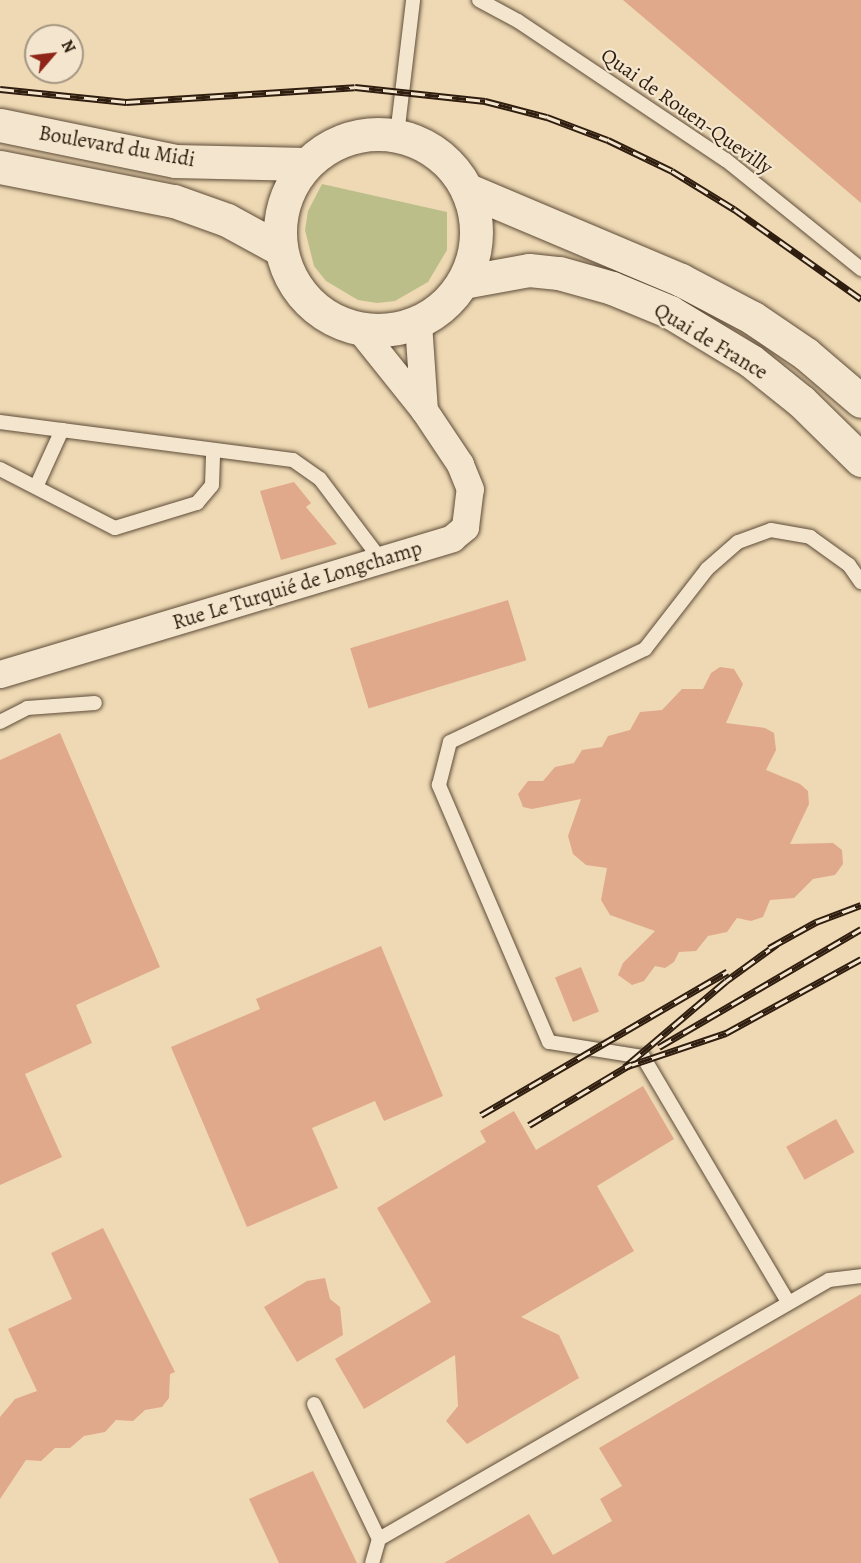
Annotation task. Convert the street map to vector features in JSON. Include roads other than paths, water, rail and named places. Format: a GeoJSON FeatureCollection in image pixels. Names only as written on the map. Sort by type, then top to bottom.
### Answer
{"type":"FeatureCollection","features":[{"type":"Feature","properties":{"kind":"main road","name":"Boulevard du Midi"},"geometry":{"type":"LineString","coordinates":[[0,125],[175,161],[306,164]]}},
{"type":"Feature","properties":{"kind":"main road"},"geometry":{"type":"LineString","coordinates":[[364,134],[397,135],[426,146],[450,165],[468,190],[477,237],[463,282],[444,306],[418,323],[389,331],[360,330],[331,318],[300,293],[280,249],[280,218],[289,189],[306,164],[332,144],[364,134]]}},
{"type":"Feature","properties":{"kind":"main road","name":"Boulevard du Midi"},"geometry":{"type":"LineString","coordinates":[[0,167],[174,201],[227,220],[280,249]]}},
{"type":"Feature","properties":{"kind":"main road","name":"Quai de France"},"geometry":{"type":"LineString","coordinates":[[468,190],[681,280],[753,318],[806,354],[861,401]]}},
{"type":"Feature","properties":{"kind":"main road","name":"Quai de France"},"geometry":{"type":"LineString","coordinates":[[463,282],[529,270],[559,273],[670,312],[751,361],[801,401],[861,460]]}},
{"type":"Feature","properties":{"kind":"street","name":"Rue Le Turquié de Longchamp"},"geometry":{"type":"LineString","coordinates":[[418,323],[424,410]]}},
{"type":"Feature","properties":{"kind":"street","name":"Rue Le Turquié de Longchamp"},"geometry":{"type":"LineString","coordinates":[[0,674],[452,538],[465,527],[470,489],[460,464],[424,410],[360,330]]}},
{"type":"Feature","properties":{"kind":"lane"},"geometry":{"type":"LineString","coordinates":[[397,135],[413,0]]}},
{"type":"Feature","properties":{"kind":"lane","name":"Quai de Rouen-Quevilly"},"geometry":{"type":"LineString","coordinates":[[479,0],[528,28],[726,160],[861,268]]}},
{"type":"Feature","properties":{"kind":"lane"},"geometry":{"type":"LineString","coordinates":[[0,422],[293,460],[320,479],[381,560]]}},
{"type":"Feature","properties":{"kind":"lane"},"geometry":{"type":"LineString","coordinates":[[36,488],[62,430]]}},
{"type":"Feature","properties":{"kind":"lane"},"geometry":{"type":"LineString","coordinates":[[0,469],[115,528],[197,503],[212,485],[213,450]]}},
{"type":"Feature","properties":{"kind":"lane"},"geometry":{"type":"LineString","coordinates":[[788,1302],[643,1056],[549,1042],[439,785],[450,742],[645,648],[707,569],[738,542],[771,530],[810,537],[849,565],[861,582]]}},
{"type":"Feature","properties":{"kind":"lane"},"geometry":{"type":"LineString","coordinates":[[0,722],[27,708],[95,703]]}},
{"type":"Feature","properties":{"kind":"lane"},"geometry":{"type":"LineString","coordinates":[[372,1563],[380,1539],[788,1302],[829,1280],[861,1276]]}},
{"type":"Feature","properties":{"kind":"lane"},"geometry":{"type":"LineString","coordinates":[[314,1404],[380,1539]]}},
{"type":"Feature","properties":{"kind":"railway"},"geometry":{"type":"LineString","coordinates":[[0,89],[126,102],[355,87],[485,101],[547,117],[608,140],[672,171],[734,209],[861,299]]}},
{"type":"Feature","properties":{"kind":"railway"},"geometry":{"type":"LineString","coordinates":[[769,948],[816,922],[861,905]]}},
{"type":"Feature","properties":{"kind":"railway"},"geometry":{"type":"LineString","coordinates":[[659,1047],[861,929]]}},
{"type":"Feature","properties":{"kind":"railway"},"geometry":{"type":"LineString","coordinates":[[777,944],[726,981],[625,1067],[726,1033],[861,959]]}},
{"type":"Feature","properties":{"kind":"railway"},"geometry":{"type":"LineString","coordinates":[[481,1115],[727,972]]}},
{"type":"Feature","properties":{"kind":"railway"},"geometry":{"type":"LineString","coordinates":[[529,1125],[631,1064]]}}]}
